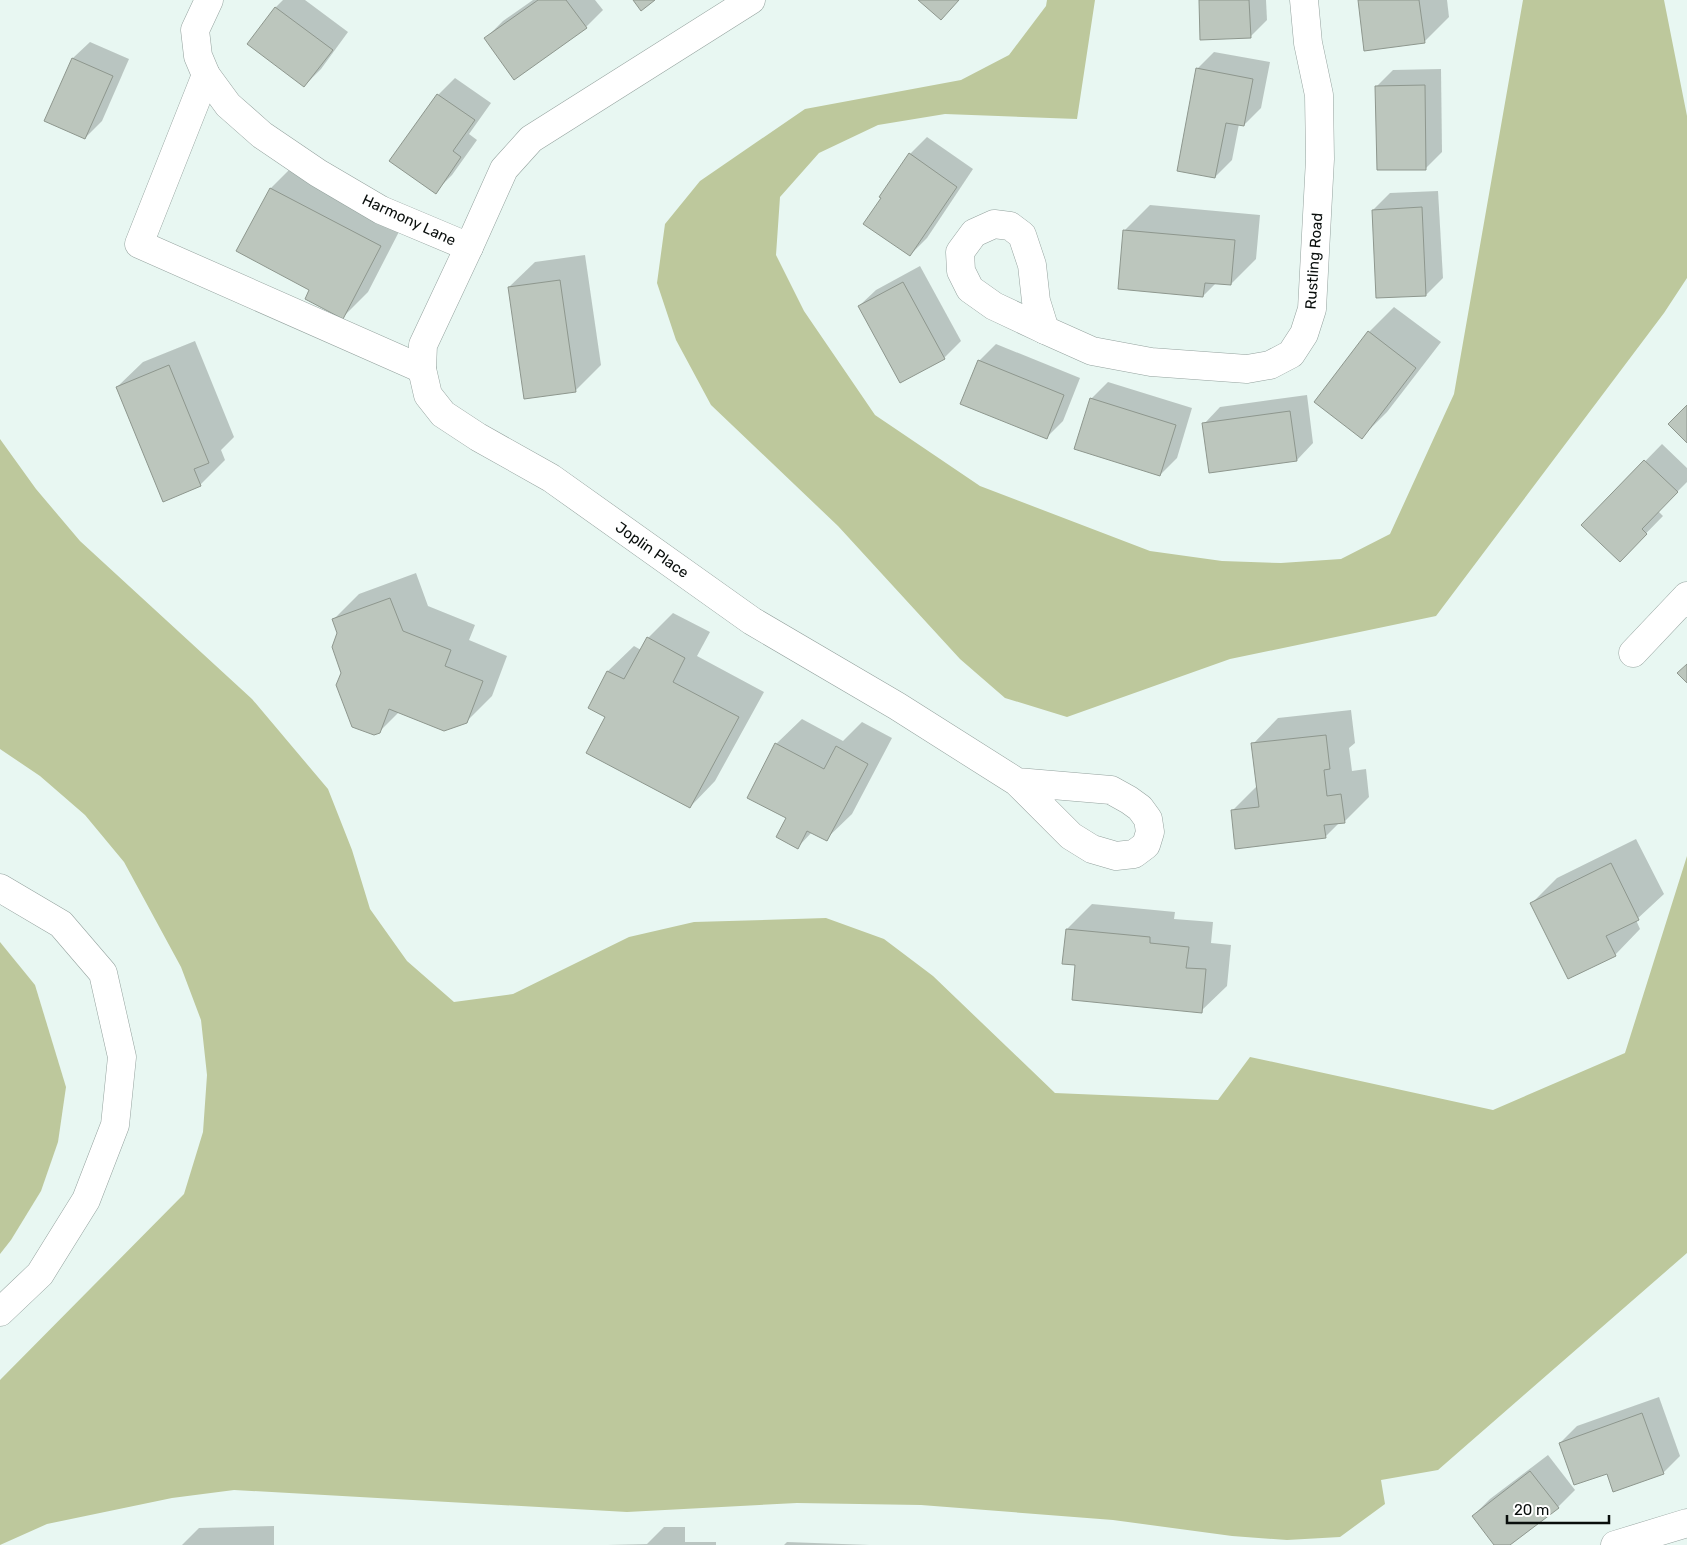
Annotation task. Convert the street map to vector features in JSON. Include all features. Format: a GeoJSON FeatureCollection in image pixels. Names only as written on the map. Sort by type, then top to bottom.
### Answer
{"type":"FeatureCollection","features":[{"type":"Feature","properties":{"kind":"street","name":"Harmony Lane"},"geometry":{"type":"LineString","coordinates":[[210,0],[196,30],[198,56],[206,75],[228,105],[262,135],[318,173],[381,210],[469,247],[504,169],[531,139],[751,0]]}},
{"type":"Feature","properties":{"kind":"street","name":"Rustling Road"},"geometry":{"type":"LineString","coordinates":[[1045,330],[1092,351],[1151,362],[1247,369],[1270,365],[1290,354],[1304,334],[1312,309],[1320,159],[1319,95],[1308,43],[1304,0]]}},
{"type":"Feature","properties":{"kind":"street"},"geometry":{"type":"LineString","coordinates":[[206,75],[139,244],[422,370]]}},
{"type":"Feature","properties":{"kind":"street","name":"Joplin Place"},"geometry":{"type":"LineString","coordinates":[[469,247],[423,345],[422,370],[428,395],[443,414],[478,437],[551,478],[752,621],[897,706],[1017,782]]}},
{"type":"Feature","properties":{"kind":"street"},"geometry":{"type":"LineString","coordinates":[[1632,653],[1687,596]]}},
{"type":"Feature","properties":{"kind":"street"},"geometry":{"type":"LineString","coordinates":[[0,888],[61,924],[103,973],[122,1058],[114,1126],[86,1200],[40,1274],[0,1312]]}},
{"type":"Feature","properties":{"kind":"street"},"geometry":{"type":"LineString","coordinates":[[1615,1545],[1687,1523]]}},
{"type":"Feature","properties":{"kind":"green space"},"geometry":{"type":"Polygon","coordinates":[[[1047,0],[1095,0],[1077,119],[945,114],[878,125],[819,153],[780,197],[776,255],[804,311],[875,415],[980,486],[1150,551],[1222,561],[1281,563],[1341,559],[1390,534],[1454,394],[1523,0],[1664,0],[1687,116],[1687,278],[1664,313],[1436,616],[1230,659],[1067,717],[1005,698],[960,659],[838,526],[711,405],[676,340],[657,283],[665,224],[700,181],[805,109],[961,80],[1009,55],[1046,6],[1047,0]]]}},
{"type":"Feature","properties":{"kind":"green space"},"geometry":{"type":"Polygon","coordinates":[[[0,439],[36,489],[80,541],[252,699],[328,789],[352,850],[370,909],[407,961],[454,1002],[513,994],[629,937],[694,922],[826,918],[884,939],[933,976],[1055,1093],[1218,1100],[1250,1057],[1493,1110],[1625,1053],[1687,856],[1687,1253],[1438,1470],[1381,1480],[1385,1504],[1340,1537],[1287,1540],[1232,1536],[1113,1520],[921,1505],[797,1503],[627,1512],[234,1490],[172,1498],[47,1524],[0,1545],[0,1380],[184,1194],[203,1132],[207,1075],[201,1020],[181,967],[124,862],[85,815],[40,776],[0,749],[0,439]]]}},
{"type":"Feature","properties":{"kind":"green space"},"geometry":{"type":"Polygon","coordinates":[[[0,942],[35,985],[66,1087],[58,1142],[41,1191],[11,1240],[0,1254],[0,942]]]}},
{"type":"Feature","properties":{"kind":"building"},"geometry":{"type":"Polygon","coordinates":[[[538,0],[566,0],[587,28],[514,80],[484,38],[538,0]]]}},
{"type":"Feature","properties":{"kind":"building"},"geometry":{"type":"Polygon","coordinates":[[[633,0],[655,0],[641,11],[633,0]]]}},
{"type":"Feature","properties":{"kind":"building"},"geometry":{"type":"Polygon","coordinates":[[[918,0],[959,0],[941,20],[918,0]]]}},
{"type":"Feature","properties":{"kind":"building"},"geometry":{"type":"Polygon","coordinates":[[[1199,0],[1249,0],[1251,38],[1200,40],[1199,0]]]}},
{"type":"Feature","properties":{"kind":"building"},"geometry":{"type":"Polygon","coordinates":[[[1358,0],[1419,0],[1425,43],[1364,51],[1358,0]]]}},
{"type":"Feature","properties":{"kind":"building"},"geometry":{"type":"Polygon","coordinates":[[[275,7],[333,50],[304,87],[247,44],[275,7]]]}},
{"type":"Feature","properties":{"kind":"building"},"geometry":{"type":"Polygon","coordinates":[[[72,58],[113,76],[85,139],[44,121],[72,58]]]}},
{"type":"Feature","properties":{"kind":"building"},"geometry":{"type":"Polygon","coordinates":[[[1196,68],[1253,79],[1244,126],[1226,123],[1215,178],[1177,171],[1196,68]]]}},
{"type":"Feature","properties":{"kind":"building"},"geometry":{"type":"Polygon","coordinates":[[[1425,85],[1426,170],[1377,170],[1375,86],[1425,85]]]}},
{"type":"Feature","properties":{"kind":"building"},"geometry":{"type":"Polygon","coordinates":[[[437,94],[475,120],[453,151],[461,157],[436,194],[389,161],[437,94]]]}},
{"type":"Feature","properties":{"kind":"building"},"geometry":{"type":"Polygon","coordinates":[[[909,153],[957,187],[910,256],[863,224],[909,153]]]}},
{"type":"Feature","properties":{"kind":"building"},"geometry":{"type":"Polygon","coordinates":[[[270,188],[381,246],[343,319],[305,299],[309,290],[236,251],[270,188]]]}},
{"type":"Feature","properties":{"kind":"building"},"geometry":{"type":"Polygon","coordinates":[[[1422,207],[1426,296],[1376,298],[1372,210],[1422,207]]]}},
{"type":"Feature","properties":{"kind":"building"},"geometry":{"type":"Polygon","coordinates":[[[1123,230],[1235,240],[1231,285],[1205,283],[1203,297],[1118,289],[1123,230]]]}},
{"type":"Feature","properties":{"kind":"building"},"geometry":{"type":"Polygon","coordinates":[[[560,280],[576,392],[524,399],[508,287],[560,280]]]}},
{"type":"Feature","properties":{"kind":"building"},"geometry":{"type":"Polygon","coordinates":[[[903,282],[945,359],[900,383],[858,306],[903,282]]]}},
{"type":"Feature","properties":{"kind":"building"},"geometry":{"type":"Polygon","coordinates":[[[1368,331],[1416,368],[1362,439],[1314,402],[1368,331]]]}},
{"type":"Feature","properties":{"kind":"building"},"geometry":{"type":"Polygon","coordinates":[[[978,360],[1064,395],[1047,439],[960,404],[978,360]]]}},
{"type":"Feature","properties":{"kind":"building"},"geometry":{"type":"Polygon","coordinates":[[[169,365],[209,463],[194,469],[201,486],[163,502],[116,387],[169,365]]]}},
{"type":"Feature","properties":{"kind":"building"},"geometry":{"type":"Polygon","coordinates":[[[1090,398],[1176,425],[1160,476],[1074,449],[1090,398]]]}},
{"type":"Feature","properties":{"kind":"building"},"geometry":{"type":"Polygon","coordinates":[[[1687,405],[1687,443],[1668,424],[1687,405]]]}},
{"type":"Feature","properties":{"kind":"building"},"geometry":{"type":"Polygon","coordinates":[[[1290,411],[1297,461],[1209,473],[1202,423],[1290,411]]]}},
{"type":"Feature","properties":{"kind":"building"},"geometry":{"type":"Polygon","coordinates":[[[1644,460],[1678,492],[1642,529],[1647,534],[1620,562],[1581,525],[1644,460]]]}},
{"type":"Feature","properties":{"kind":"building"},"geometry":{"type":"Polygon","coordinates":[[[390,598],[403,631],[451,650],[445,666],[483,681],[467,723],[444,731],[389,709],[380,733],[374,735],[352,727],[336,685],[341,673],[332,647],[337,633],[332,619],[390,598]]]}},
{"type":"Feature","properties":{"kind":"building"},"geometry":{"type":"Polygon","coordinates":[[[647,637],[685,658],[673,682],[739,717],[690,808],[586,753],[605,717],[588,708],[607,671],[624,679],[647,637]]]}},
{"type":"Feature","properties":{"kind":"building"},"geometry":{"type":"Polygon","coordinates":[[[1687,664],[1687,683],[1677,673],[1687,664]]]}},
{"type":"Feature","properties":{"kind":"building"},"geometry":{"type":"Polygon","coordinates":[[[1326,735],[1330,769],[1324,770],[1327,796],[1341,794],[1345,823],[1324,825],[1326,838],[1235,849],[1231,810],[1259,807],[1251,743],[1326,735]]]}},
{"type":"Feature","properties":{"kind":"building"},"geometry":{"type":"Polygon","coordinates":[[[775,743],[824,769],[836,746],[868,764],[827,841],[807,831],[798,849],[776,837],[786,818],[747,798],[775,743]]]}},
{"type":"Feature","properties":{"kind":"building"},"geometry":{"type":"Polygon","coordinates":[[[1611,863],[1639,920],[1606,936],[1616,956],[1568,979],[1530,903],[1611,863]]]}},
{"type":"Feature","properties":{"kind":"building"},"geometry":{"type":"Polygon","coordinates":[[[1066,929],[1150,937],[1150,943],[1189,947],[1186,968],[1206,969],[1202,1013],[1072,1000],[1075,965],[1062,964],[1066,929]]]}},
{"type":"Feature","properties":{"kind":"building"},"geometry":{"type":"Polygon","coordinates":[[[1642,1413],[1664,1474],[1613,1492],[1607,1474],[1574,1485],[1559,1443],[1642,1413]]]}},
{"type":"Feature","properties":{"kind":"building"},"geometry":{"type":"Polygon","coordinates":[[[1530,1471],[1559,1508],[1510,1545],[1494,1545],[1472,1516],[1530,1471]]]}}]}
